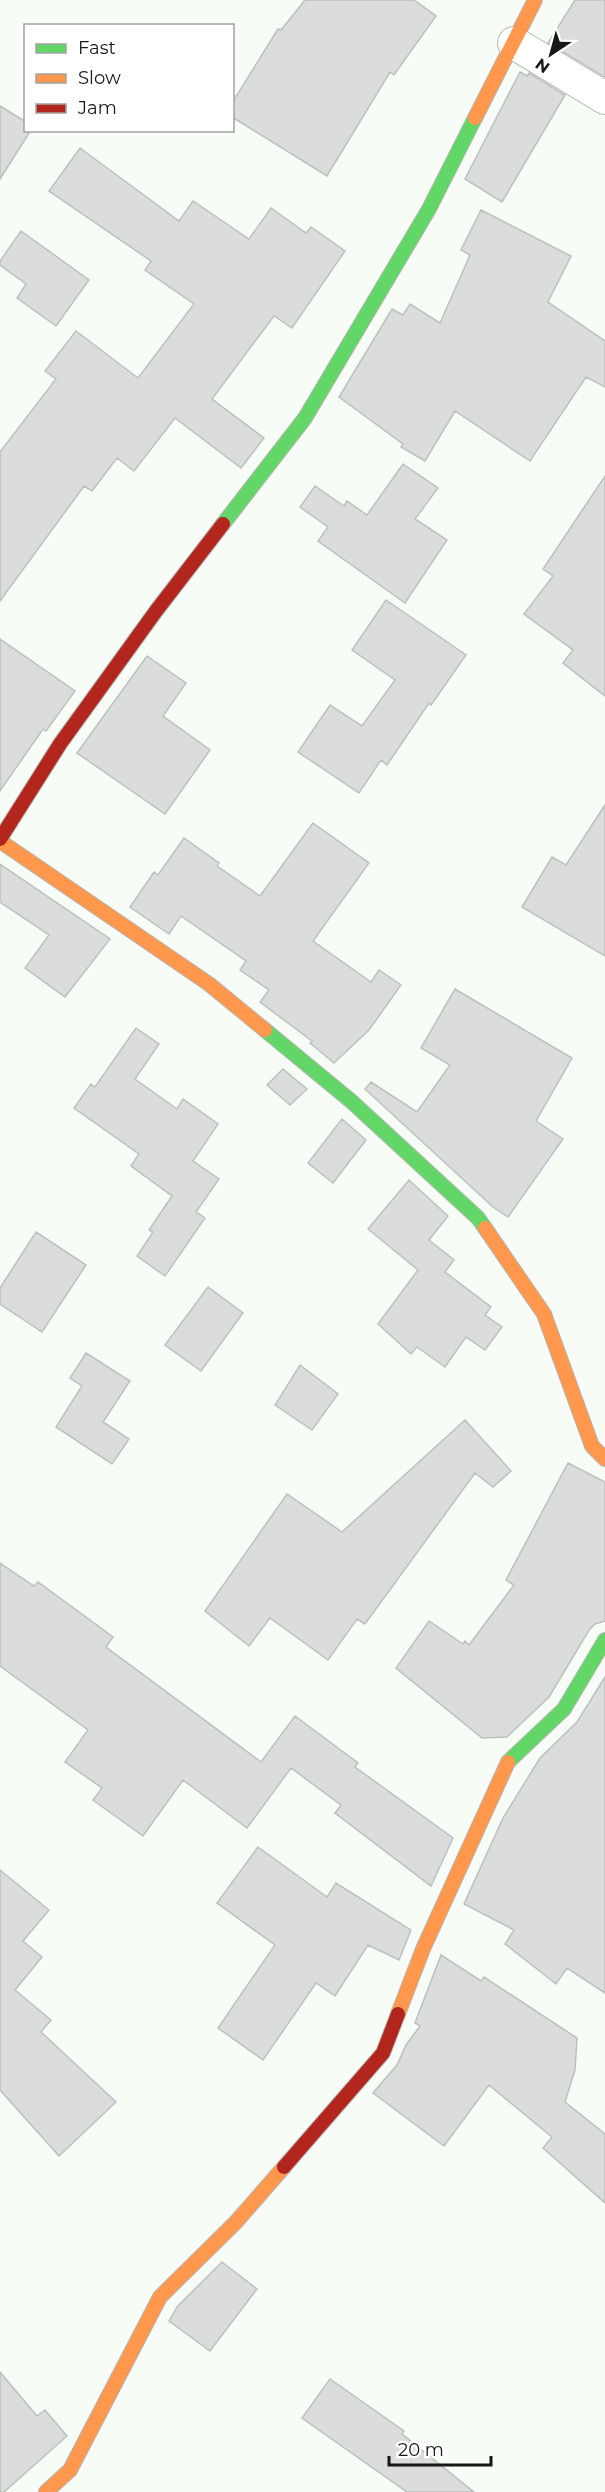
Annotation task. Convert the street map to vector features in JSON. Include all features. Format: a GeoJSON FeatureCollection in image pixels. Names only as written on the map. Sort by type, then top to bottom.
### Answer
{"type":"FeatureCollection","features":[{"type":"Feature","properties":{"kind":"street"},"geometry":{"type":"LineString","coordinates":[[535,0],[429,209],[305,418],[149,620],[60,744],[0,840],[209,984],[351,1101],[478,1218],[544,1314],[592,1446],[605,1459]]}},
{"type":"Feature","properties":{"kind":"street"},"geometry":{"type":"LineString","coordinates":[[514,43],[605,98]]}},
{"type":"Feature","properties":{"kind":"street"},"geometry":{"type":"LineString","coordinates":[[46,2492],[70,2470],[160,2297],[236,2222],[383,2054],[423,1949],[507,1763],[564,1709],[605,1640]]}},
{"type":"Feature","properties":{"kind":"building"},"geometry":{"type":"Polygon","coordinates":[[[305,0],[414,0],[436,16],[394,75],[390,72],[327,176],[234,118],[234,100],[278,29],[281,30],[305,0]]]}},
{"type":"Feature","properties":{"kind":"building"},"geometry":{"type":"Polygon","coordinates":[[[575,0],[605,0],[605,77],[548,43],[575,0]]]}},
{"type":"Feature","properties":{"kind":"building"},"geometry":{"type":"Polygon","coordinates":[[[520,72],[527,76],[529,73],[565,95],[502,202],[465,179],[520,72]]]}},
{"type":"Feature","properties":{"kind":"building"},"geometry":{"type":"Polygon","coordinates":[[[0,106],[24,121],[24,132],[30,132],[0,179],[0,106]]]}},
{"type":"Feature","properties":{"kind":"building"},"geometry":{"type":"Polygon","coordinates":[[[80,148],[179,221],[193,201],[249,239],[271,208],[306,233],[311,227],[345,251],[292,328],[274,316],[212,399],[264,438],[241,468],[175,418],[134,471],[117,458],[92,491],[84,486],[0,601],[0,452],[56,379],[45,371],[76,331],[138,378],[194,304],[145,270],[151,261],[49,191],[80,148]]]}},
{"type":"Feature","properties":{"kind":"building"},"geometry":{"type":"Polygon","coordinates":[[[481,210],[571,256],[548,302],[605,341],[605,387],[586,377],[530,461],[455,411],[425,461],[401,447],[403,444],[339,397],[392,309],[403,315],[410,304],[440,323],[470,255],[461,250],[481,210]]]}},
{"type":"Feature","properties":{"kind":"building"},"geometry":{"type":"Polygon","coordinates":[[[21,231],[89,280],[56,326],[17,298],[26,284],[0,265],[0,261],[21,231]]]}},
{"type":"Feature","properties":{"kind":"building"},"geometry":{"type":"Polygon","coordinates":[[[403,464],[438,488],[415,519],[447,540],[405,603],[318,541],[328,527],[300,507],[315,486],[344,506],[347,501],[367,515],[403,464]]]}},
{"type":"Feature","properties":{"kind":"building"},"geometry":{"type":"Polygon","coordinates":[[[605,476],[605,696],[563,663],[573,650],[524,614],[553,576],[543,569],[605,476]]]}},
{"type":"Feature","properties":{"kind":"building"},"geometry":{"type":"Polygon","coordinates":[[[386,600],[466,655],[431,705],[429,703],[387,765],[381,760],[359,793],[298,752],[330,705],[362,726],[395,680],[352,650],[386,600]]]}},
{"type":"Feature","properties":{"kind":"building"},"geometry":{"type":"Polygon","coordinates":[[[0,639],[75,691],[46,731],[43,729],[0,791],[0,639]]]}},
{"type":"Feature","properties":{"kind":"building"},"geometry":{"type":"Polygon","coordinates":[[[147,656],[186,683],[163,716],[210,750],[165,814],[77,753],[147,656]]]}},
{"type":"Feature","properties":{"kind":"building"},"geometry":{"type":"Polygon","coordinates":[[[605,805],[605,956],[522,907],[552,857],[566,865],[605,805]]]}},
{"type":"Feature","properties":{"kind":"building"},"geometry":{"type":"Polygon","coordinates":[[[313,823],[369,863],[313,941],[371,982],[379,970],[401,985],[369,1030],[334,1063],[310,1043],[312,1041],[260,1002],[269,990],[240,970],[246,961],[181,916],[169,934],[130,907],[154,872],[158,875],[184,838],[219,863],[217,866],[260,896],[313,823]]]}},
{"type":"Feature","properties":{"kind":"building"},"geometry":{"type":"Polygon","coordinates":[[[0,864],[110,939],[65,997],[25,968],[49,935],[0,902],[0,864]]]}},
{"type":"Feature","properties":{"kind":"building"},"geometry":{"type":"Polygon","coordinates":[[[455,989],[572,1058],[536,1121],[563,1139],[508,1217],[493,1207],[365,1089],[371,1082],[417,1112],[450,1065],[421,1048],[455,989]]]}},
{"type":"Feature","properties":{"kind":"building"},"geometry":{"type":"Polygon","coordinates":[[[136,1028],[159,1044],[135,1079],[177,1109],[183,1099],[218,1124],[193,1161],[219,1179],[196,1212],[205,1218],[165,1276],[137,1256],[153,1232],[149,1230],[172,1196],[131,1166],[139,1154],[74,1108],[91,1084],[95,1087],[136,1028]]]}},
{"type":"Feature","properties":{"kind":"building"},"geometry":{"type":"Polygon","coordinates":[[[283,1069],[307,1089],[290,1105],[267,1085],[283,1069]]]}},
{"type":"Feature","properties":{"kind":"building"},"geometry":{"type":"Polygon","coordinates":[[[342,1119],[366,1140],[333,1183],[308,1163],[342,1119]]]}},
{"type":"Feature","properties":{"kind":"building"},"geometry":{"type":"Polygon","coordinates":[[[409,1180],[448,1216],[429,1240],[454,1260],[445,1272],[491,1307],[485,1315],[502,1327],[485,1350],[466,1337],[445,1367],[417,1347],[411,1354],[378,1324],[418,1270],[368,1229],[409,1180]]]}},
{"type":"Feature","properties":{"kind":"building"},"geometry":{"type":"Polygon","coordinates":[[[36,1232],[86,1265],[42,1332],[0,1304],[0,1288],[36,1232]]]}},
{"type":"Feature","properties":{"kind":"building"},"geometry":{"type":"Polygon","coordinates":[[[208,1287],[243,1313],[201,1371],[165,1345],[208,1287]]]}},
{"type":"Feature","properties":{"kind":"building"},"geometry":{"type":"Polygon","coordinates":[[[86,1353],[130,1381],[103,1422],[129,1439],[112,1464],[56,1427],[82,1386],[70,1378],[86,1353]]]}},
{"type":"Feature","properties":{"kind":"building"},"geometry":{"type":"Polygon","coordinates":[[[300,1365],[338,1394],[312,1430],[275,1405],[300,1365]]]}},
{"type":"Feature","properties":{"kind":"building"},"geometry":{"type":"Polygon","coordinates":[[[465,1420],[511,1471],[493,1487],[475,1473],[365,1624],[357,1619],[328,1660],[270,1618],[249,1646],[205,1611],[287,1494],[342,1532],[465,1420]]]}},
{"type":"Feature","properties":{"kind":"building"},"geometry":{"type":"Polygon","coordinates":[[[568,1463],[605,1482],[605,1621],[595,1624],[589,1630],[549,1697],[507,1737],[482,1738],[396,1668],[429,1621],[463,1644],[465,1641],[469,1645],[514,1585],[506,1580],[568,1463]]]}},
{"type":"Feature","properties":{"kind":"building"},"geometry":{"type":"Polygon","coordinates":[[[0,1563],[34,1586],[38,1582],[113,1637],[106,1647],[261,1762],[295,1716],[358,1763],[355,1767],[453,1838],[431,1886],[335,1813],[341,1805],[291,1768],[247,1828],[183,1780],[143,1836],[93,1800],[102,1788],[65,1762],[88,1730],[0,1666],[0,1563]]]}},
{"type":"Feature","properties":{"kind":"building"},"geometry":{"type":"Polygon","coordinates":[[[605,1677],[605,1993],[567,1968],[556,1984],[505,1944],[514,1930],[464,1904],[503,1818],[540,1758],[577,1722],[605,1677]]]}},
{"type":"Feature","properties":{"kind":"building"},"geometry":{"type":"Polygon","coordinates":[[[258,1847],[327,1897],[336,1883],[411,1930],[399,1960],[368,1945],[335,1996],[316,1983],[263,2060],[218,2028],[275,1945],[217,1903],[258,1847]]]}},
{"type":"Feature","properties":{"kind":"building"},"geometry":{"type":"Polygon","coordinates":[[[0,1870],[49,1910],[23,1941],[42,1957],[15,1990],[51,2020],[41,2032],[116,2102],[59,2156],[0,2090],[0,1870]]]}},
{"type":"Feature","properties":{"kind":"building"},"geometry":{"type":"Polygon","coordinates":[[[441,1955],[481,1981],[484,1977],[577,2038],[575,2070],[565,2102],[605,2134],[605,2203],[543,2148],[552,2137],[489,2085],[444,2146],[373,2093],[397,2065],[406,2045],[420,2026],[415,2023],[441,1955]]]}},
{"type":"Feature","properties":{"kind":"building"},"geometry":{"type":"Polygon","coordinates":[[[222,2262],[257,2289],[210,2351],[169,2321],[177,2307],[222,2262]]]}},
{"type":"Feature","properties":{"kind":"building"},"geometry":{"type":"Polygon","coordinates":[[[0,2372],[37,2416],[45,2410],[67,2436],[4,2492],[0,2492],[0,2372]]]}},
{"type":"Feature","properties":{"kind":"building"},"geometry":{"type":"Polygon","coordinates":[[[330,2379],[404,2431],[402,2434],[474,2492],[407,2492],[302,2418],[330,2379]]]}},
{"type":"Feature","properties":{"kind":"traffic: fast"},"geometry":{"type":"LineString","coordinates":[[223,524],[305,418],[429,209],[475,118]]}},
{"type":"Feature","properties":{"kind":"traffic: fast"},"geometry":{"type":"LineString","coordinates":[[265,1030],[351,1101],[478,1218],[485,1228]]}},
{"type":"Feature","properties":{"kind":"traffic: fast"},"geometry":{"type":"LineString","coordinates":[[508,1762],[564,1709],[605,1640]]}},
{"type":"Feature","properties":{"kind":"traffic: slow"},"geometry":{"type":"LineString","coordinates":[[475,118],[535,0]]}},
{"type":"Feature","properties":{"kind":"traffic: slow"},"geometry":{"type":"LineString","coordinates":[[0,841],[209,984],[265,1030]]}},
{"type":"Feature","properties":{"kind":"traffic: slow"},"geometry":{"type":"LineString","coordinates":[[485,1228],[544,1314],[592,1446],[605,1459]]}},
{"type":"Feature","properties":{"kind":"traffic: slow"},"geometry":{"type":"LineString","coordinates":[[398,2014],[423,1949],[508,1762]]}},
{"type":"Feature","properties":{"kind":"traffic: slow"},"geometry":{"type":"LineString","coordinates":[[46,2492],[70,2470],[160,2297],[236,2222],[284,2167]]}},
{"type":"Feature","properties":{"kind":"traffic: jam"},"geometry":{"type":"LineString","coordinates":[[0,839],[60,744],[156,611],[223,524]]}},
{"type":"Feature","properties":{"kind":"traffic: jam"},"geometry":{"type":"LineString","coordinates":[[284,2167],[383,2053],[398,2014]]}}]}
